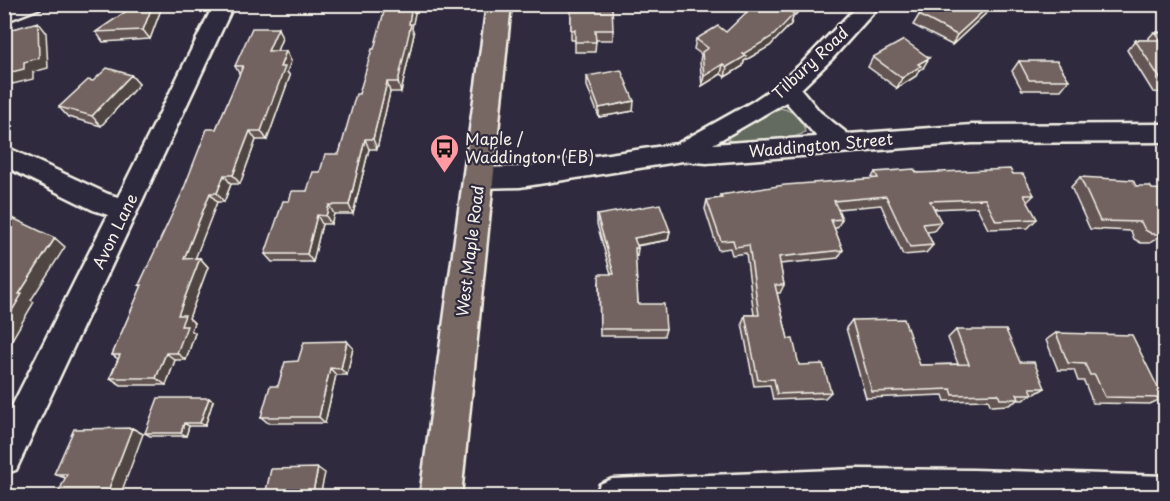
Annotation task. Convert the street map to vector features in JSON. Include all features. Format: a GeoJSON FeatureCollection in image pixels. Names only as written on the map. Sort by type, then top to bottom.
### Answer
{"type":"FeatureCollection","features":[{"type":"Feature","properties":{"kind":"main road","name":"West Maple Road"},"geometry":{"type":"LineString","coordinates":[[440,496],[499,4]]}},
{"type":"Feature","properties":{"kind":"street"},"geometry":{"type":"LineString","coordinates":[[4,16],[33,4]]}},
{"type":"Feature","properties":{"kind":"street","name":"Avon Lane"},"geometry":{"type":"LineString","coordinates":[[4,458],[224,4]]}},
{"type":"Feature","properties":{"kind":"street","name":"Tilbury Road"},"geometry":{"type":"LineString","coordinates":[[683,152],[700,139],[771,101],[788,88],[871,4]]}},
{"type":"Feature","properties":{"kind":"street"},"geometry":{"type":"LineString","coordinates":[[788,88],[805,113],[820,128],[841,142]]}},
{"type":"Feature","properties":{"kind":"street","name":"Waddington Street"},"geometry":{"type":"LineString","coordinates":[[478,178],[520,177],[683,152],[715,153],[841,142],[982,134],[1166,133]]}},
{"type":"Feature","properties":{"kind":"street"},"geometry":{"type":"LineString","coordinates":[[4,155],[102,202],[126,209]]}},
{"type":"Feature","properties":{"kind":"street"},"geometry":{"type":"LineString","coordinates":[[612,496],[724,489],[858,486],[969,486],[1166,493]]}},
{"type":"Feature","properties":{"kind":"green space"},"geometry":{"type":"Polygon","coordinates":[[[780,108],[797,116],[805,132],[782,139],[734,142],[728,140],[729,135],[780,108]]]}},
{"type":"Feature","properties":{"kind":"building"},"geometry":{"type":"Polygon","coordinates":[[[137,4],[153,4],[143,30],[96,32],[137,4]]]}},
{"type":"Feature","properties":{"kind":"building"},"geometry":{"type":"Polygon","coordinates":[[[386,4],[412,4],[409,24],[411,24],[398,82],[387,82],[373,139],[365,139],[349,205],[329,205],[326,216],[317,215],[307,254],[265,254],[283,201],[289,201],[292,191],[307,191],[313,172],[320,172],[325,154],[339,154],[356,94],[359,94],[372,49],[374,49],[386,4]]]}},
{"type":"Feature","properties":{"kind":"building"},"geometry":{"type":"Polygon","coordinates":[[[571,4],[612,4],[613,30],[595,30],[596,42],[575,42],[575,30],[571,30],[571,4]]]}},
{"type":"Feature","properties":{"kind":"building"},"geometry":{"type":"Polygon","coordinates":[[[755,4],[763,6],[765,4],[799,4],[791,12],[794,14],[773,36],[743,54],[746,56],[727,67],[723,64],[704,76],[702,52],[708,48],[696,39],[718,26],[726,32],[755,4]]]}},
{"type":"Feature","properties":{"kind":"building"},"geometry":{"type":"Polygon","coordinates":[[[931,4],[991,4],[957,35],[919,15],[931,4]]]}},
{"type":"Feature","properties":{"kind":"building"},"geometry":{"type":"Polygon","coordinates":[[[38,22],[39,58],[24,62],[24,69],[4,74],[4,43],[9,42],[9,30],[38,22]]]}},
{"type":"Feature","properties":{"kind":"building"},"geometry":{"type":"Polygon","coordinates":[[[252,28],[278,28],[268,51],[286,51],[280,67],[285,67],[261,131],[250,131],[233,175],[224,175],[217,193],[210,193],[184,259],[200,258],[178,315],[185,315],[181,326],[187,326],[177,353],[166,353],[156,378],[110,378],[120,355],[112,355],[142,285],[139,285],[182,193],[207,129],[216,129],[243,66],[235,66],[252,28]]]}},
{"type":"Feature","properties":{"kind":"building"},"geometry":{"type":"Polygon","coordinates":[[[1154,32],[1166,33],[1166,83],[1163,83],[1135,40],[1161,40],[1154,32]]]}},
{"type":"Feature","properties":{"kind":"building"},"geometry":{"type":"Polygon","coordinates":[[[904,40],[929,58],[902,78],[873,57],[904,40]]]}},
{"type":"Feature","properties":{"kind":"building"},"geometry":{"type":"Polygon","coordinates":[[[1019,61],[1057,61],[1069,80],[1029,80],[1019,61]]]}},
{"type":"Feature","properties":{"kind":"building"},"geometry":{"type":"Polygon","coordinates":[[[107,68],[131,75],[92,116],[59,107],[88,80],[93,81],[107,68]]]}},
{"type":"Feature","properties":{"kind":"building"},"geometry":{"type":"Polygon","coordinates":[[[621,70],[634,101],[599,108],[587,76],[621,70]]]}},
{"type":"Feature","properties":{"kind":"building"},"geometry":{"type":"Polygon","coordinates":[[[914,169],[917,173],[1010,169],[1013,174],[1023,174],[1034,195],[1024,195],[1037,219],[996,221],[985,199],[930,201],[941,222],[923,224],[933,245],[910,247],[886,196],[834,201],[842,219],[831,220],[843,250],[779,257],[784,285],[775,285],[788,339],[793,339],[799,365],[823,364],[831,392],[777,394],[774,379],[758,380],[745,315],[759,315],[749,245],[735,247],[733,240],[721,241],[707,200],[722,198],[720,195],[785,185],[878,178],[875,172],[914,169]]]}},
{"type":"Feature","properties":{"kind":"building"},"geometry":{"type":"Polygon","coordinates":[[[1080,177],[1133,180],[1136,186],[1150,186],[1152,189],[1166,190],[1166,231],[1161,234],[1152,234],[1145,230],[1141,222],[1100,221],[1080,177]]]}},
{"type":"Feature","properties":{"kind":"building"},"geometry":{"type":"Polygon","coordinates":[[[660,204],[670,231],[634,238],[638,248],[635,248],[638,304],[664,304],[666,329],[600,329],[599,274],[614,274],[597,215],[660,204]]]}},
{"type":"Feature","properties":{"kind":"building"},"geometry":{"type":"Polygon","coordinates":[[[4,214],[55,238],[19,294],[22,294],[4,324],[4,214]]]}},
{"type":"Feature","properties":{"kind":"building"},"geometry":{"type":"Polygon","coordinates":[[[904,319],[920,365],[969,364],[956,330],[1006,330],[1020,362],[1034,362],[1045,388],[1030,388],[1033,394],[1017,394],[1019,399],[1000,399],[998,394],[953,395],[951,389],[872,392],[852,320],[904,319]]]}},
{"type":"Feature","properties":{"kind":"building"},"geometry":{"type":"Polygon","coordinates":[[[1056,333],[1132,335],[1163,398],[1105,397],[1095,375],[1090,375],[1085,364],[1068,363],[1056,333]]]}},
{"type":"Feature","properties":{"kind":"building"},"geometry":{"type":"Polygon","coordinates":[[[347,341],[341,369],[330,368],[319,417],[261,417],[270,386],[278,386],[285,362],[298,361],[304,342],[347,341]]]}},
{"type":"Feature","properties":{"kind":"building"},"geometry":{"type":"Polygon","coordinates":[[[158,398],[209,398],[200,423],[184,423],[181,433],[145,433],[158,398]]]}},
{"type":"Feature","properties":{"kind":"building"},"geometry":{"type":"Polygon","coordinates":[[[132,428],[106,496],[57,496],[67,474],[54,474],[74,429],[132,428]]]}},
{"type":"Feature","properties":{"kind":"building"},"geometry":{"type":"Polygon","coordinates":[[[318,468],[312,496],[252,496],[253,492],[266,491],[271,469],[318,468]]]}},
{"type":"Feature","properties":{"kind":"place","name":"Maple / Waddington (EB)"},"geometry":{"type":"Point","coordinates":[444,174]}}]}
